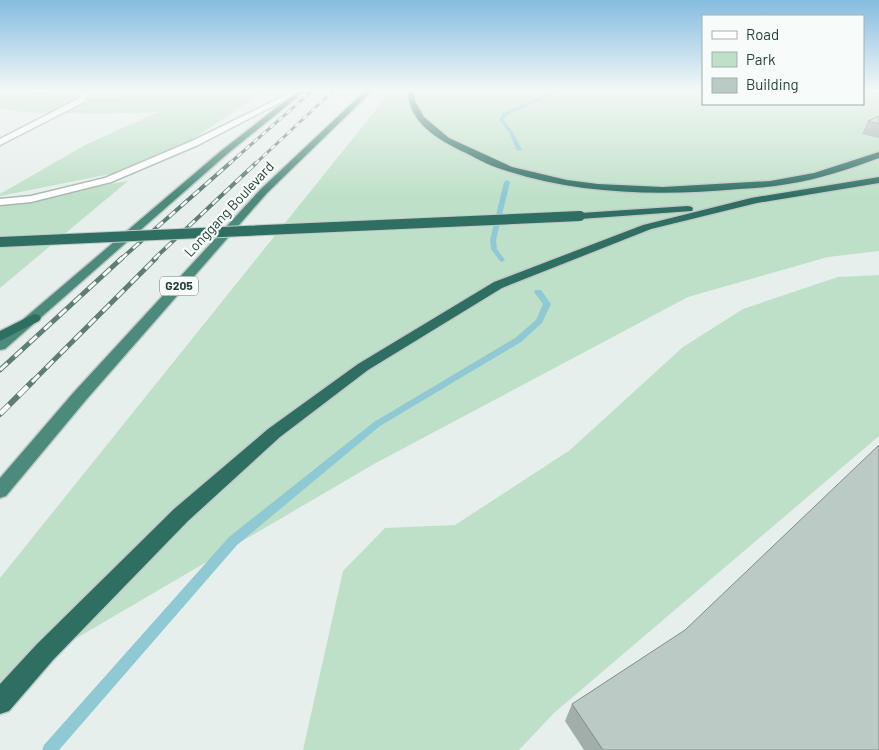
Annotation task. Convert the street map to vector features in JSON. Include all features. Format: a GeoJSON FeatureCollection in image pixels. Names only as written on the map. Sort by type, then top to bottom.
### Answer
{"type":"FeatureCollection","features":[{"type":"Feature","properties":{"kind":"highway"},"geometry":{"type":"LineString","coordinates":[[0,346],[254,126]]}},
{"type":"Feature","properties":{"kind":"highway","name":"Longgang Boulevard"},"geometry":{"type":"LineString","coordinates":[[0,491],[80,396],[264,191],[332,126]]}},
{"type":"Feature","properties":{"kind":"highway"},"geometry":{"type":"LineString","coordinates":[[428,126],[451,143],[510,169],[552,180],[606,187],[658,190],[706,190],[793,181]]}},
{"type":"Feature","properties":{"kind":"highway"},"geometry":{"type":"LineString","coordinates":[[0,242],[578,212],[694,200],[756,190],[828,172],[879,155]]}},
{"type":"Feature","properties":{"kind":"highway"},"geometry":{"type":"LineString","coordinates":[[0,232],[704,207],[879,180]]}},
{"type":"Feature","properties":{"kind":"highway"},"geometry":{"type":"LineString","coordinates":[[0,702],[45,652],[180,515],[274,433],[363,367],[498,286],[647,227],[761,199]]}},
{"type":"Feature","properties":{"kind":"highway"},"geometry":{"type":"LineString","coordinates":[[0,337],[34,318]]}},
{"type":"Feature","properties":{"kind":"street"},"geometry":{"type":"LineString","coordinates":[[0,142],[31,126]]}},
{"type":"Feature","properties":{"kind":"street"},"geometry":{"type":"LineString","coordinates":[[0,202],[31,200],[108,180],[195,143],[229,126]]}},
{"type":"Feature","properties":{"kind":"green space"},"geometry":{"type":"Polygon","coordinates":[[[127,126],[212,126],[155,165],[0,196],[0,194],[85,145],[127,126]]]}},
{"type":"Feature","properties":{"kind":"green space"},"geometry":{"type":"Polygon","coordinates":[[[363,126],[879,126],[879,251],[828,257],[688,297],[374,464],[0,683],[0,578],[363,126]]]}},
{"type":"Feature","properties":{"kind":"green space"},"geometry":{"type":"Polygon","coordinates":[[[128,181],[0,288],[0,202],[128,181]]]}},
{"type":"Feature","properties":{"kind":"green space"},"geometry":{"type":"Polygon","coordinates":[[[879,275],[879,436],[554,713],[519,750],[303,750],[343,571],[385,528],[455,525],[570,450],[683,347],[743,309],[838,277],[879,275]]]}},
{"type":"Feature","properties":{"kind":"building"},"geometry":{"type":"Polygon","coordinates":[[[879,445],[879,750],[603,750],[572,704],[685,630],[879,445]]]}},
{"type":"Feature","properties":{"kind":"waterway"},"geometry":{"type":"LineString","coordinates":[[506,126],[511,132],[519,150]]}},
{"type":"Feature","properties":{"kind":"waterway"},"geometry":{"type":"LineString","coordinates":[[502,260],[494,249],[493,240],[507,182]]}},
{"type":"Feature","properties":{"kind":"waterway"},"geometry":{"type":"LineString","coordinates":[[49,750],[233,541],[377,424],[518,340],[539,321],[547,304],[538,292]]}},
{"type":"Feature","properties":{"kind":"railway"},"geometry":{"type":"LineString","coordinates":[[229,164],[272,126]]}},
{"type":"Feature","properties":{"kind":"railway"},"geometry":{"type":"LineString","coordinates":[[255,164],[296,126]]}},
{"type":"Feature","properties":{"kind":"railway"},"geometry":{"type":"LineString","coordinates":[[121,259],[230,163]]}},
{"type":"Feature","properties":{"kind":"railway"},"geometry":{"type":"LineString","coordinates":[[154,259],[256,163]]}},
{"type":"Feature","properties":{"kind":"railway"},"geometry":{"type":"LineString","coordinates":[[0,370],[122,258]]}},
{"type":"Feature","properties":{"kind":"railway"},"geometry":{"type":"LineString","coordinates":[[0,414],[156,258]]}}]}
